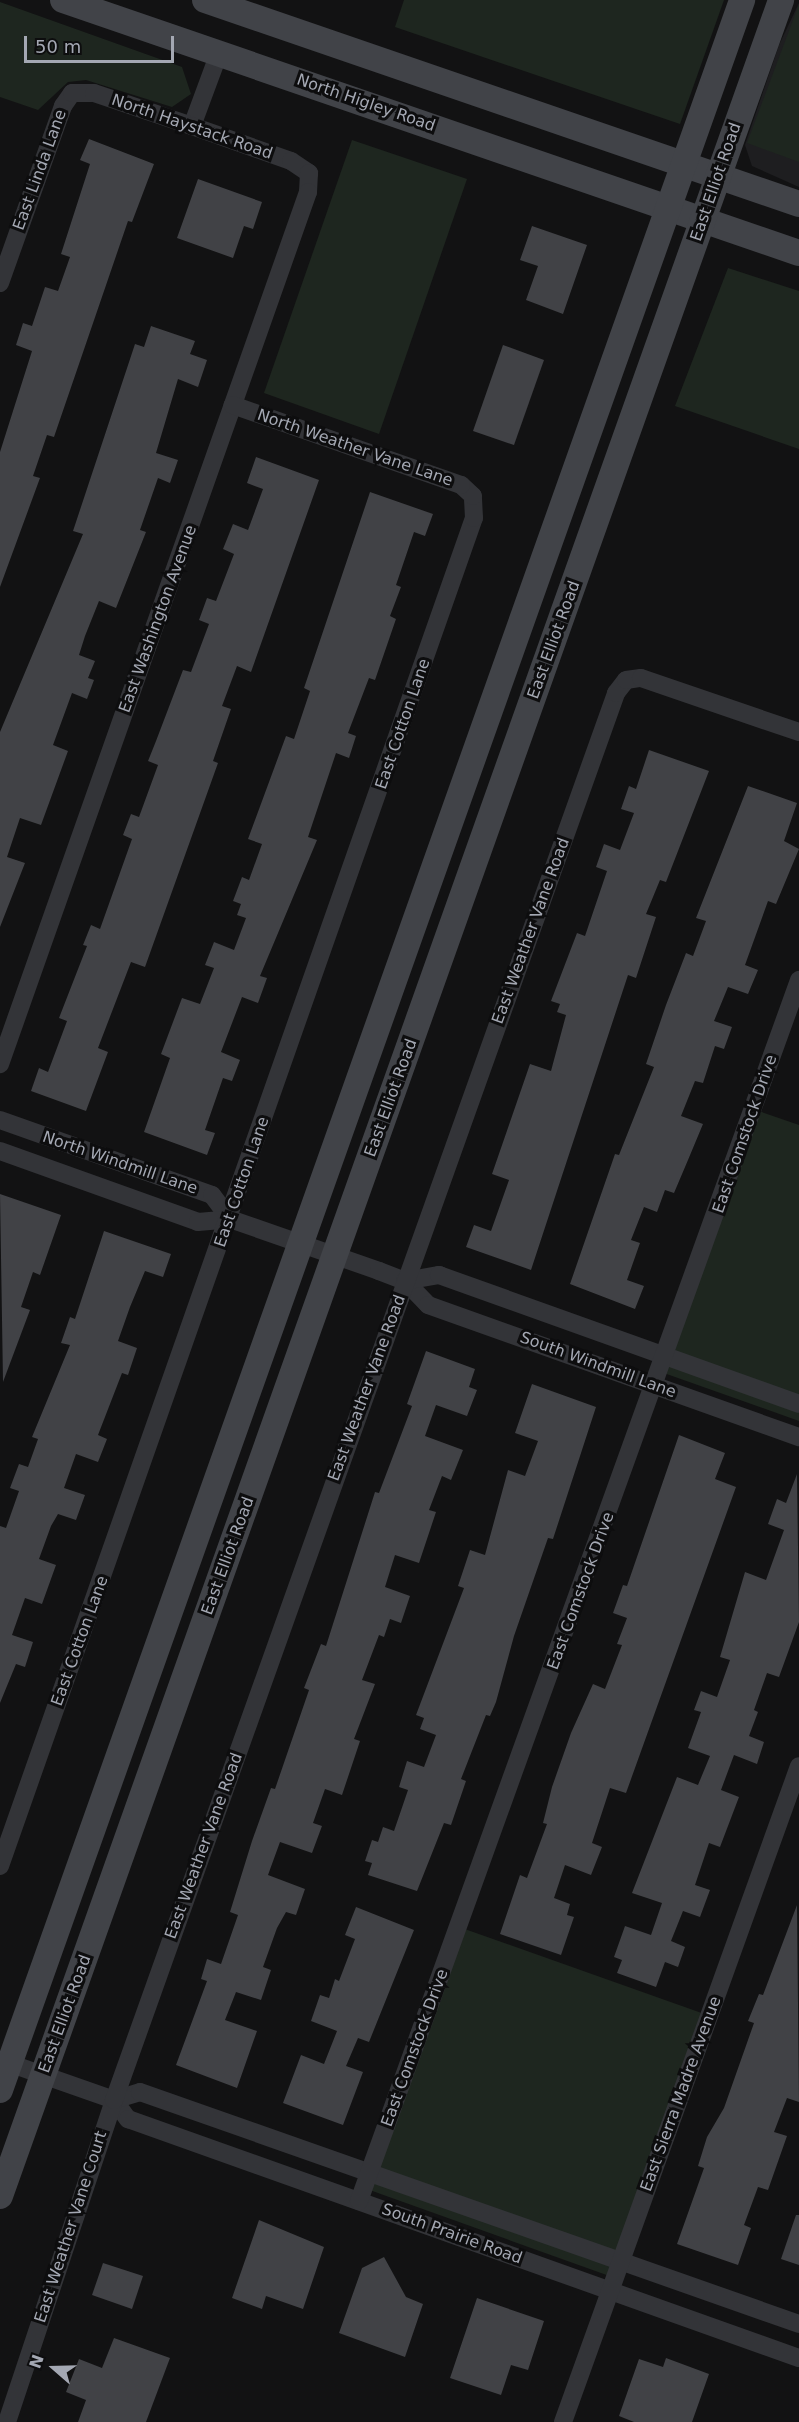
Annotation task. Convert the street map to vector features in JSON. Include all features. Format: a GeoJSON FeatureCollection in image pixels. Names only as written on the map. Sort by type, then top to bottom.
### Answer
{"type":"FeatureCollection","features":[{"type":"Feature","properties":{"kind":"main road","name":"North Higley Road"},"geometry":{"type":"LineString","coordinates":[[63,0],[704,218],[799,253]]}},
{"type":"Feature","properties":{"kind":"main road"},"geometry":{"type":"LineString","coordinates":[[205,0],[236,5],[799,204]]}},
{"type":"Feature","properties":{"kind":"main road","name":"East Elliot Road"},"geometry":{"type":"LineString","coordinates":[[0,2090],[20,2067],[317,1250],[704,218],[702,170],[742,0]]}},
{"type":"Feature","properties":{"kind":"main road","name":"East Elliot Road"},"geometry":{"type":"LineString","coordinates":[[0,2196],[20,2067],[317,1250],[669,206],[702,170],[781,0]]}},
{"type":"Feature","properties":{"kind":"street"},"geometry":{"type":"LineString","coordinates":[[192,126],[219,53]]}},
{"type":"Feature","properties":{"kind":"street","name":"North Haystack Road"},"geometry":{"type":"LineString","coordinates":[[72,93],[94,93],[192,126],[291,161],[309,173]]}},
{"type":"Feature","properties":{"kind":"street","name":"East Linda Lane"},"geometry":{"type":"LineString","coordinates":[[0,283],[63,106],[72,93]]}},
{"type":"Feature","properties":{"kind":"street","name":"East Washington Avenue"},"geometry":{"type":"LineString","coordinates":[[0,1064],[308,192],[309,173]]}},
{"type":"Feature","properties":{"kind":"street","name":"North Weather Vane Lane"},"geometry":{"type":"LineString","coordinates":[[233,405],[461,485],[474,496]]}},
{"type":"Feature","properties":{"kind":"street","name":"East Cotton Lane"},"geometry":{"type":"LineString","coordinates":[[0,1866],[230,1218],[474,518],[474,496]]}},
{"type":"Feature","properties":{"kind":"street","name":"East Weather Vane Road"},"geometry":{"type":"LineString","coordinates":[[114,2100],[616,693],[626,680],[641,678],[799,732]]}},
{"type":"Feature","properties":{"kind":"street","name":"East Comstock Drive"},"geometry":{"type":"LineString","coordinates":[[359,2201],[656,1386],[799,980]]}},
{"type":"Feature","properties":{"kind":"street","name":"North Windmill Lane"},"geometry":{"type":"LineString","coordinates":[[0,1120],[212,1195],[230,1218]]}},
{"type":"Feature","properties":{"kind":"street","name":"North Windmill Lane"},"geometry":{"type":"LineString","coordinates":[[0,1151],[198,1222],[230,1218],[317,1250]]}},
{"type":"Feature","properties":{"kind":"street","name":"South Windmill Lane"},"geometry":{"type":"LineString","coordinates":[[317,1250],[405,1281],[428,1305],[799,1437]]}},
{"type":"Feature","properties":{"kind":"street","name":"South Windmill Lane"},"geometry":{"type":"LineString","coordinates":[[405,1281],[439,1275],[799,1404]]}},
{"type":"Feature","properties":{"kind":"street","name":"East Sierra Madre Avenue"},"geometry":{"type":"LineString","coordinates":[[563,2422],[799,1766]]}},
{"type":"Feature","properties":{"kind":"street","name":"South Prairie Road"},"geometry":{"type":"LineString","coordinates":[[20,2067],[114,2100],[128,2119],[799,2358]]}},
{"type":"Feature","properties":{"kind":"street","name":"South Prairie Road"},"geometry":{"type":"LineString","coordinates":[[114,2100],[140,2092],[799,2324]]}},
{"type":"Feature","properties":{"kind":"street","name":"East Weather Vane Court"},"geometry":{"type":"LineString","coordinates":[[7,2422],[114,2100]]}},
{"type":"Feature","properties":{"kind":"shaded area"},"geometry":{"type":"Polygon","coordinates":[[[404,0],[724,0],[680,124],[395,27],[404,0]]]}},
{"type":"Feature","properties":{"kind":"shaded area"},"geometry":{"type":"Polygon","coordinates":[[[0,2],[182,67],[191,94],[172,107],[86,80],[68,82],[38,110],[0,97],[0,2]]]}},
{"type":"Feature","properties":{"kind":"shaded area"},"geometry":{"type":"Polygon","coordinates":[[[799,3],[799,187],[752,166],[745,145],[779,45],[799,3]]]}},
{"type":"Feature","properties":{"kind":"shaded area"},"geometry":{"type":"Polygon","coordinates":[[[799,4],[799,162],[747,143],[799,4]]]}},
{"type":"Feature","properties":{"kind":"shaded area"},"geometry":{"type":"Polygon","coordinates":[[[352,140],[467,179],[379,434],[264,393],[352,140]]]}},
{"type":"Feature","properties":{"kind":"shaded area"},"geometry":{"type":"Polygon","coordinates":[[[728,268],[799,291],[799,449],[675,406],[728,268]]]}},
{"type":"Feature","properties":{"kind":"shaded area"},"geometry":{"type":"Polygon","coordinates":[[[753,1109],[799,1125],[799,1421],[661,1372],[753,1109]]]}},
{"type":"Feature","properties":{"kind":"shaded area"},"geometry":{"type":"Polygon","coordinates":[[[459,1927],[710,2016],[615,2278],[364,2188],[459,1927]]]}},
{"type":"Feature","properties":{"kind":"building"},"geometry":{"type":"Polygon","coordinates":[[[89,139],[154,164],[132,222],[128,221],[54,437],[47,435],[33,476],[40,478],[0,587],[0,452],[32,351],[16,345],[23,323],[32,326],[45,287],[58,291],[70,257],[61,254],[90,164],[80,160],[89,139]]]}},
{"type":"Feature","properties":{"kind":"building"},"geometry":{"type":"Polygon","coordinates":[[[198,179],[262,202],[253,229],[244,226],[233,258],[177,238],[198,179]]]}},
{"type":"Feature","properties":{"kind":"building"},"geometry":{"type":"Polygon","coordinates":[[[532,226],[587,245],[563,314],[526,300],[538,266],[520,260],[532,226]]]}},
{"type":"Feature","properties":{"kind":"building"},"geometry":{"type":"Polygon","coordinates":[[[151,326],[195,341],[190,354],[207,360],[198,387],[178,379],[156,453],[178,460],[170,483],[158,478],[140,530],[146,532],[116,608],[99,601],[85,636],[79,655],[95,661],[88,678],[94,680],[87,699],[72,693],[53,745],[68,751],[41,825],[20,818],[7,857],[25,863],[0,927],[0,732],[83,534],[73,531],[135,344],[144,347],[151,326]]]}},
{"type":"Feature","properties":{"kind":"building"},"geometry":{"type":"Polygon","coordinates":[[[503,345],[544,360],[514,445],[473,431],[503,345]]]}},
{"type":"Feature","properties":{"kind":"building"},"geometry":{"type":"Polygon","coordinates":[[[256,457],[319,480],[251,672],[237,666],[222,706],[231,709],[213,761],[218,763],[145,967],[131,962],[98,1048],[108,1052],[86,1111],[31,1091],[39,1068],[48,1072],[67,1021],[59,1018],[87,946],[83,945],[91,925],[100,929],[132,839],[123,835],[131,814],[139,817],[158,765],[148,761],[183,670],[191,672],[209,624],[199,620],[207,598],[216,601],[234,554],[223,549],[233,524],[248,530],[263,489],[247,483],[256,457]]]}},
{"type":"Feature","properties":{"kind":"building"},"geometry":{"type":"Polygon","coordinates":[[[370,492],[433,514],[425,536],[414,532],[396,585],[401,587],[390,616],[396,619],[375,680],[369,678],[348,733],[356,736],[349,758],[336,753],[308,837],[317,840],[260,976],[267,978],[258,1003],[242,997],[221,1052],[240,1060],[232,1081],[223,1078],[205,1130],[215,1133],[207,1155],[144,1132],[170,1058],[161,1054],[182,998],[200,1004],[214,968],[205,965],[214,942],[234,950],[246,918],[237,915],[241,904],[233,901],[242,877],[249,880],[262,844],[248,839],[286,736],[294,739],[310,691],[304,688],[370,492]]]}},
{"type":"Feature","properties":{"kind":"building"},"geometry":{"type":"Polygon","coordinates":[[[649,750],[709,771],[666,882],[660,880],[646,914],[656,917],[636,978],[628,975],[531,1270],[466,1247],[474,1225],[491,1231],[509,1180],[492,1174],[530,1064],[551,1071],[566,1015],[557,1012],[560,1004],[551,1001],[577,933],[585,936],[607,871],[596,867],[604,844],[620,850],[634,813],[621,809],[629,786],[636,789],[649,750]]]}},
{"type":"Feature","properties":{"kind":"building"},"geometry":{"type":"Polygon","coordinates":[[[748,786],[797,803],[784,841],[799,849],[776,904],[768,901],[745,965],[758,970],[748,994],[728,987],[714,1021],[732,1027],[724,1049],[715,1046],[703,1083],[695,1081],[681,1116],[703,1124],[674,1193],[665,1190],[657,1212],[644,1207],[631,1240],[640,1243],[627,1280],[644,1286],[635,1309],[570,1284],[615,1154],[619,1155],[654,1067],[646,1064],[686,953],[693,956],[706,921],[696,918],[748,786]]]}},
{"type":"Feature","properties":{"kind":"building"},"geometry":{"type":"Polygon","coordinates":[[[0,1194],[61,1215],[40,1275],[33,1272],[21,1307],[30,1310],[3,1382],[0,1194]]]}},
{"type":"Feature","properties":{"kind":"building"},"geometry":{"type":"Polygon","coordinates":[[[104,1231],[171,1254],[163,1277],[145,1271],[130,1307],[118,1341],[137,1348],[128,1375],[122,1373],[98,1435],[107,1439],[98,1462],[76,1454],[64,1488],[85,1495],[76,1520],[58,1514],[51,1526],[39,1559],[56,1565],[42,1604],[25,1598],[12,1635],[33,1642],[25,1667],[16,1664],[0,1703],[0,1526],[6,1528],[19,1491],[10,1488],[19,1464],[28,1467],[38,1439],[32,1437],[70,1345],[61,1343],[70,1317],[75,1319],[104,1231]]]}},
{"type":"Feature","properties":{"kind":"building"},"geometry":{"type":"Polygon","coordinates":[[[426,1351],[475,1369],[469,1387],[477,1390],[467,1416],[436,1405],[425,1436],[463,1450],[451,1480],[442,1476],[429,1510],[436,1512],[419,1563],[395,1555],[385,1587],[410,1596],[401,1623],[390,1619],[384,1637],[379,1635],[362,1680],[375,1684],[354,1739],[360,1741],[342,1795],[325,1789],[313,1823],[322,1826],[312,1853],[280,1842],[268,1875],[305,1889],[296,1915],[286,1912],[277,1928],[263,1967],[271,1970],[261,2000],[236,1992],[225,2020],[257,2031],[237,2088],[176,2065],[207,1981],[201,1979],[207,1959],[221,1964],[238,1915],[230,1912],[252,1841],[271,1788],[275,1789],[309,1690],[304,1688],[321,1644],[326,1646],[375,1492],[379,1493],[412,1406],[407,1404],[426,1351]]]}},
{"type":"Feature","properties":{"kind":"building"},"geometry":{"type":"Polygon","coordinates":[[[532,1384],[596,1407],[553,1539],[548,1538],[514,1636],[496,1702],[490,1716],[486,1715],[461,1779],[466,1781],[451,1825],[444,1823],[417,1891],[368,1875],[372,1863],[365,1861],[372,1840],[378,1842],[383,1827],[394,1831],[408,1790],[399,1787],[407,1761],[424,1767],[436,1735],[420,1729],[424,1718],[416,1715],[464,1588],[458,1586],[470,1550],[485,1555],[508,1470],[525,1476],[538,1441],[515,1433],[532,1384]]]}},
{"type":"Feature","properties":{"kind":"building"},"geometry":{"type":"Polygon","coordinates":[[[679,1435],[725,1453],[715,1479],[736,1487],[626,1793],[610,1788],[592,1843],[602,1847],[591,1875],[565,1865],[554,1898],[570,1904],[567,1915],[574,1917],[561,1955],[500,1934],[520,1875],[527,1878],[547,1824],[543,1823],[552,1787],[571,1733],[593,1684],[605,1689],[622,1645],[617,1644],[627,1618],[613,1613],[623,1585],[627,1586],[679,1435]]]}},
{"type":"Feature","properties":{"kind":"building"},"geometry":{"type":"Polygon","coordinates":[[[797,1474],[799,1622],[779,1677],[767,1673],[754,1710],[758,1712],[749,1736],[764,1742],[757,1764],[734,1755],[721,1790],[739,1797],[720,1847],[709,1843],[695,1885],[710,1890],[700,1917],[683,1911],[671,1941],[685,1947],[678,1967],[665,1962],[656,1987],[617,1973],[622,1960],[614,1957],[625,1926],[651,1935],[662,1903],[632,1893],[677,1777],[698,1785],[710,1756],[688,1748],[701,1712],[694,1710],[701,1691],[717,1697],[730,1660],[720,1657],[745,1572],[766,1580],[784,1530],[768,1524],[777,1499],[786,1503],[797,1474]]]}},
{"type":"Feature","properties":{"kind":"building"},"geometry":{"type":"Polygon","coordinates":[[[797,1905],[799,2102],[787,2098],[774,2132],[787,2136],[768,2190],[758,2187],[744,2225],[751,2228],[738,2265],[677,2244],[704,2168],[698,2166],[707,2137],[724,2108],[754,2023],[748,2021],[759,1994],[763,1995],[797,1905]]]}},
{"type":"Feature","properties":{"kind":"building"},"geometry":{"type":"Polygon","coordinates":[[[356,1907],[414,1930],[369,2042],[358,2038],[346,2066],[363,2072],[343,2125],[283,2103],[301,2055],[324,2064],[337,2031],[311,2021],[320,1995],[329,1998],[335,1979],[339,1981],[355,1939],[345,1935],[356,1907]]]}},
{"type":"Feature","properties":{"kind":"building"},"geometry":{"type":"Polygon","coordinates":[[[796,2215],[799,2215],[799,2265],[781,2259],[796,2215]]]}},
{"type":"Feature","properties":{"kind":"building"},"geometry":{"type":"Polygon","coordinates":[[[259,2220],[324,2247],[303,2309],[266,2296],[262,2309],[232,2298],[259,2220]]]}},
{"type":"Feature","properties":{"kind":"building"},"geometry":{"type":"Polygon","coordinates":[[[384,2257],[406,2297],[423,2304],[405,2357],[339,2333],[362,2268],[384,2257]]]}},
{"type":"Feature","properties":{"kind":"building"},"geometry":{"type":"Polygon","coordinates":[[[103,2263],[143,2276],[132,2309],[92,2295],[103,2263]]]}},
{"type":"Feature","properties":{"kind":"building"},"geometry":{"type":"Polygon","coordinates":[[[477,2298],[544,2321],[528,2370],[511,2365],[501,2395],[450,2378],[477,2298]]]}},
{"type":"Feature","properties":{"kind":"building"},"geometry":{"type":"Polygon","coordinates":[[[114,2338],[170,2358],[146,2422],[78,2422],[86,2400],[66,2392],[79,2359],[102,2368],[114,2338]]]}},
{"type":"Feature","properties":{"kind":"building"},"geometry":{"type":"Polygon","coordinates":[[[666,2358],[709,2374],[692,2422],[634,2422],[619,2416],[639,2359],[663,2367],[666,2358]]]}}]}
